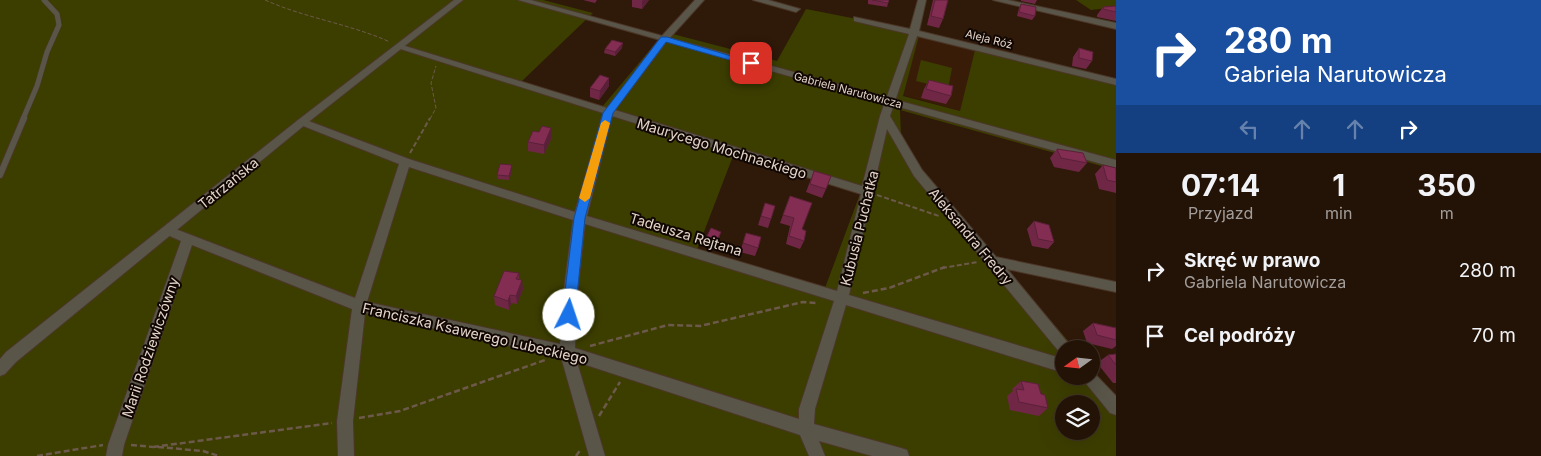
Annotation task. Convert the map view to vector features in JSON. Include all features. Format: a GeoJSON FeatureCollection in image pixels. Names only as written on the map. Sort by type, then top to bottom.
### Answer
{"type":"FeatureCollection","features":[{"type":"Feature","properties":{"kind":"street","name":"Tatrzańska"},"geometry":{"type":"LineString","coordinates":[[0,368],[11,357],[302,122],[459,0]]}},
{"type":"Feature","properties":{"kind":"street","name":"Gabriela Narutowicza"},"geometry":{"type":"LineString","coordinates":[[522,0],[1116,164]]}},
{"type":"Feature","properties":{"kind":"street"},"geometry":{"type":"LineString","coordinates":[[598,456],[567,352],[570,296],[580,218],[608,113],[664,39],[700,0]]}},
{"type":"Feature","properties":{"kind":"street"},"geometry":{"type":"LineString","coordinates":[[757,0],[796,9]]}},
{"type":"Feature","properties":{"kind":"street","name":"Kubusia Puchatka"},"geometry":{"type":"LineString","coordinates":[[806,428],[808,409],[842,297],[885,116],[914,32],[922,0]]}},
{"type":"Feature","properties":{"kind":"street"},"geometry":{"type":"LineString","coordinates":[[996,0],[1116,26]]}},
{"type":"Feature","properties":{"kind":"street","name":"Aleja Róż"},"geometry":{"type":"LineString","coordinates":[[857,19],[1116,82]]}},
{"type":"Feature","properties":{"kind":"street","name":"Maurycego Mochnackiego"},"geometry":{"type":"LineString","coordinates":[[399,47],[868,192]]}},
{"type":"Feature","properties":{"kind":"street","name":"Aleksandra Fredry"},"geometry":{"type":"LineString","coordinates":[[885,116],[918,173],[1059,340]]}},
{"type":"Feature","properties":{"kind":"street","name":"Tadeusza Rejtana"},"geometry":{"type":"LineString","coordinates":[[302,122],[406,162],[580,218],[1055,363]]}},
{"type":"Feature","properties":{"kind":"street"},"geometry":{"type":"LineString","coordinates":[[346,456],[345,421],[359,306],[406,162]]}},
{"type":"Feature","properties":{"kind":"street","name":"Franciszka Ksawerego Lubeckiego"},"geometry":{"type":"LineString","coordinates":[[169,231],[359,306],[567,352],[806,428],[901,456]]}},
{"type":"Feature","properties":{"kind":"street","name":"Marii Rodziewiczówny"},"geometry":{"type":"LineString","coordinates":[[114,456],[116,444],[188,239]]}},
{"type":"Feature","properties":{"kind":"street"},"geometry":{"type":"LineString","coordinates":[[993,261],[1116,287]]}},
{"type":"Feature","properties":{"kind":"street"},"geometry":{"type":"LineString","coordinates":[[1097,385],[1116,408]]}},
{"type":"Feature","properties":{"kind":"street"},"geometry":{"type":"LineString","coordinates":[[806,428],[817,456]]}},
{"type":"Feature","properties":{"kind":"lane"},"geometry":{"type":"LineString","coordinates":[[0,175],[37,86],[47,52],[59,25],[57,14],[44,0]]}},
{"type":"Feature","properties":{"kind":"path"},"geometry":{"type":"LineString","coordinates":[[265,0],[288,10],[366,32],[399,47]]}},
{"type":"Feature","properties":{"kind":"path"},"geometry":{"type":"LineString","coordinates":[[406,162],[436,108],[431,83],[438,59]]}},
{"type":"Feature","properties":{"kind":"path"},"geometry":{"type":"LineString","coordinates":[[868,192],[959,222]]}},
{"type":"Feature","properties":{"kind":"path"},"geometry":{"type":"LineString","coordinates":[[154,446],[345,421],[400,411],[567,352],[668,325],[700,326],[803,302],[822,303],[889,288],[948,266],[993,261]]}},
{"type":"Feature","properties":{"kind":"path"},"geometry":{"type":"LineString","coordinates":[[576,456],[626,371]]}},
{"type":"Feature","properties":{"kind":"shaded area"},"geometry":{"type":"Polygon","coordinates":[[[0,0],[543,0],[593,13],[522,81],[602,107],[665,32],[777,61],[806,9],[857,19],[1116,80],[1116,170],[900,110],[901,137],[924,173],[1067,340],[1055,340],[1055,385],[1100,385],[1100,378],[1116,397],[1116,456],[0,456],[0,0]],[[919,36],[903,96],[960,111],[975,50],[919,36]],[[733,156],[697,250],[825,288],[860,194],[733,156]]]}},
{"type":"Feature","properties":{"kind":"shaded area"},"geometry":{"type":"Polygon","coordinates":[[[1076,0],[1116,0],[1116,7],[1091,10],[1076,0]]]}},
{"type":"Feature","properties":{"kind":"shaded area"},"geometry":{"type":"Polygon","coordinates":[[[919,36],[975,50],[960,111],[903,95],[919,36]]]}},
{"type":"Feature","properties":{"kind":"shaded area"},"geometry":{"type":"Polygon","coordinates":[[[921,60],[952,68],[948,89],[916,81],[921,60]]]}},
{"type":"Feature","properties":{"kind":"building"},"geometry":{"type":"Polygon","coordinates":[[[872,0],[889,0],[888,3],[872,0]]]}},
{"type":"Feature","properties":{"kind":"building"},"geometry":{"type":"Polygon","coordinates":[[[935,0],[948,0],[943,19],[931,16],[935,0]]]}},
{"type":"Feature","properties":{"kind":"building"},"geometry":{"type":"Polygon","coordinates":[[[1021,4],[1036,7],[1035,16],[1019,12],[1021,4]]]}},
{"type":"Feature","properties":{"kind":"building"},"geometry":{"type":"Polygon","coordinates":[[[1116,6],[1116,12],[1103,9],[1103,7],[1116,6]]]}},
{"type":"Feature","properties":{"kind":"building"},"geometry":{"type":"Polygon","coordinates":[[[612,40],[623,43],[615,52],[605,49],[612,40]]]}},
{"type":"Feature","properties":{"kind":"building"},"geometry":{"type":"Polygon","coordinates":[[[1079,48],[1093,52],[1092,61],[1079,58],[1079,48]]]}},
{"type":"Feature","properties":{"kind":"building"},"geometry":{"type":"Polygon","coordinates":[[[600,75],[609,78],[600,91],[590,88],[600,75]]]}},
{"type":"Feature","properties":{"kind":"building"},"geometry":{"type":"Polygon","coordinates":[[[929,80],[953,86],[951,96],[926,89],[929,80]]]}},
{"type":"Feature","properties":{"kind":"building"},"geometry":{"type":"Polygon","coordinates":[[[542,126],[551,128],[544,145],[528,142],[533,131],[539,132],[542,126]]]}},
{"type":"Feature","properties":{"kind":"building"},"geometry":{"type":"Polygon","coordinates":[[[1057,149],[1083,153],[1087,163],[1061,158],[1057,149]]]}},
{"type":"Feature","properties":{"kind":"building"},"geometry":{"type":"Polygon","coordinates":[[[500,164],[512,165],[509,176],[497,175],[500,164]]]}},
{"type":"Feature","properties":{"kind":"building"},"geometry":{"type":"Polygon","coordinates":[[[1103,165],[1116,168],[1116,182],[1107,180],[1103,165]]]}},
{"type":"Feature","properties":{"kind":"building"},"geometry":{"type":"Polygon","coordinates":[[[814,171],[831,176],[826,189],[810,184],[814,171]]]}},
{"type":"Feature","properties":{"kind":"building"},"geometry":{"type":"Polygon","coordinates":[[[790,196],[812,203],[802,229],[806,231],[804,241],[789,236],[794,218],[783,215],[790,196]]]}},
{"type":"Feature","properties":{"kind":"building"},"geometry":{"type":"Polygon","coordinates":[[[765,203],[775,206],[771,219],[761,216],[765,203]]]}},
{"type":"Feature","properties":{"kind":"building"},"geometry":{"type":"Polygon","coordinates":[[[1034,221],[1049,225],[1054,242],[1038,239],[1034,221]]]}},
{"type":"Feature","properties":{"kind":"building"},"geometry":{"type":"Polygon","coordinates":[[[711,228],[721,232],[715,246],[704,242],[711,228]]]}},
{"type":"Feature","properties":{"kind":"building"},"geometry":{"type":"Polygon","coordinates":[[[746,233],[761,237],[758,248],[743,243],[746,233]]]}},
{"type":"Feature","properties":{"kind":"building"},"geometry":{"type":"Polygon","coordinates":[[[504,271],[519,273],[516,279],[522,280],[516,296],[510,295],[508,301],[494,296],[504,271]]]}},
{"type":"Feature","properties":{"kind":"building"},"geometry":{"type":"Polygon","coordinates":[[[1093,323],[1116,328],[1116,340],[1097,335],[1093,323]]]}},
{"type":"Feature","properties":{"kind":"building"},"geometry":{"type":"Polygon","coordinates":[[[1116,354],[1116,365],[1108,355],[1116,354]]]}},
{"type":"Feature","properties":{"kind":"building"},"geometry":{"type":"Polygon","coordinates":[[[1021,381],[1038,384],[1041,394],[1045,395],[1048,408],[1019,402],[1016,389],[1024,390],[1021,381]]]}},
{"type":"Feature","properties":{"kind":"slow traffic"},"geometry":{"type":"LineString","coordinates":[[585,198],[605,123]]}},
{"type":"Feature","properties":{"kind":"route"},"geometry":{"type":"LineString","coordinates":[[569,315],[580,218],[608,113],[664,39],[751,63]]}}]}
